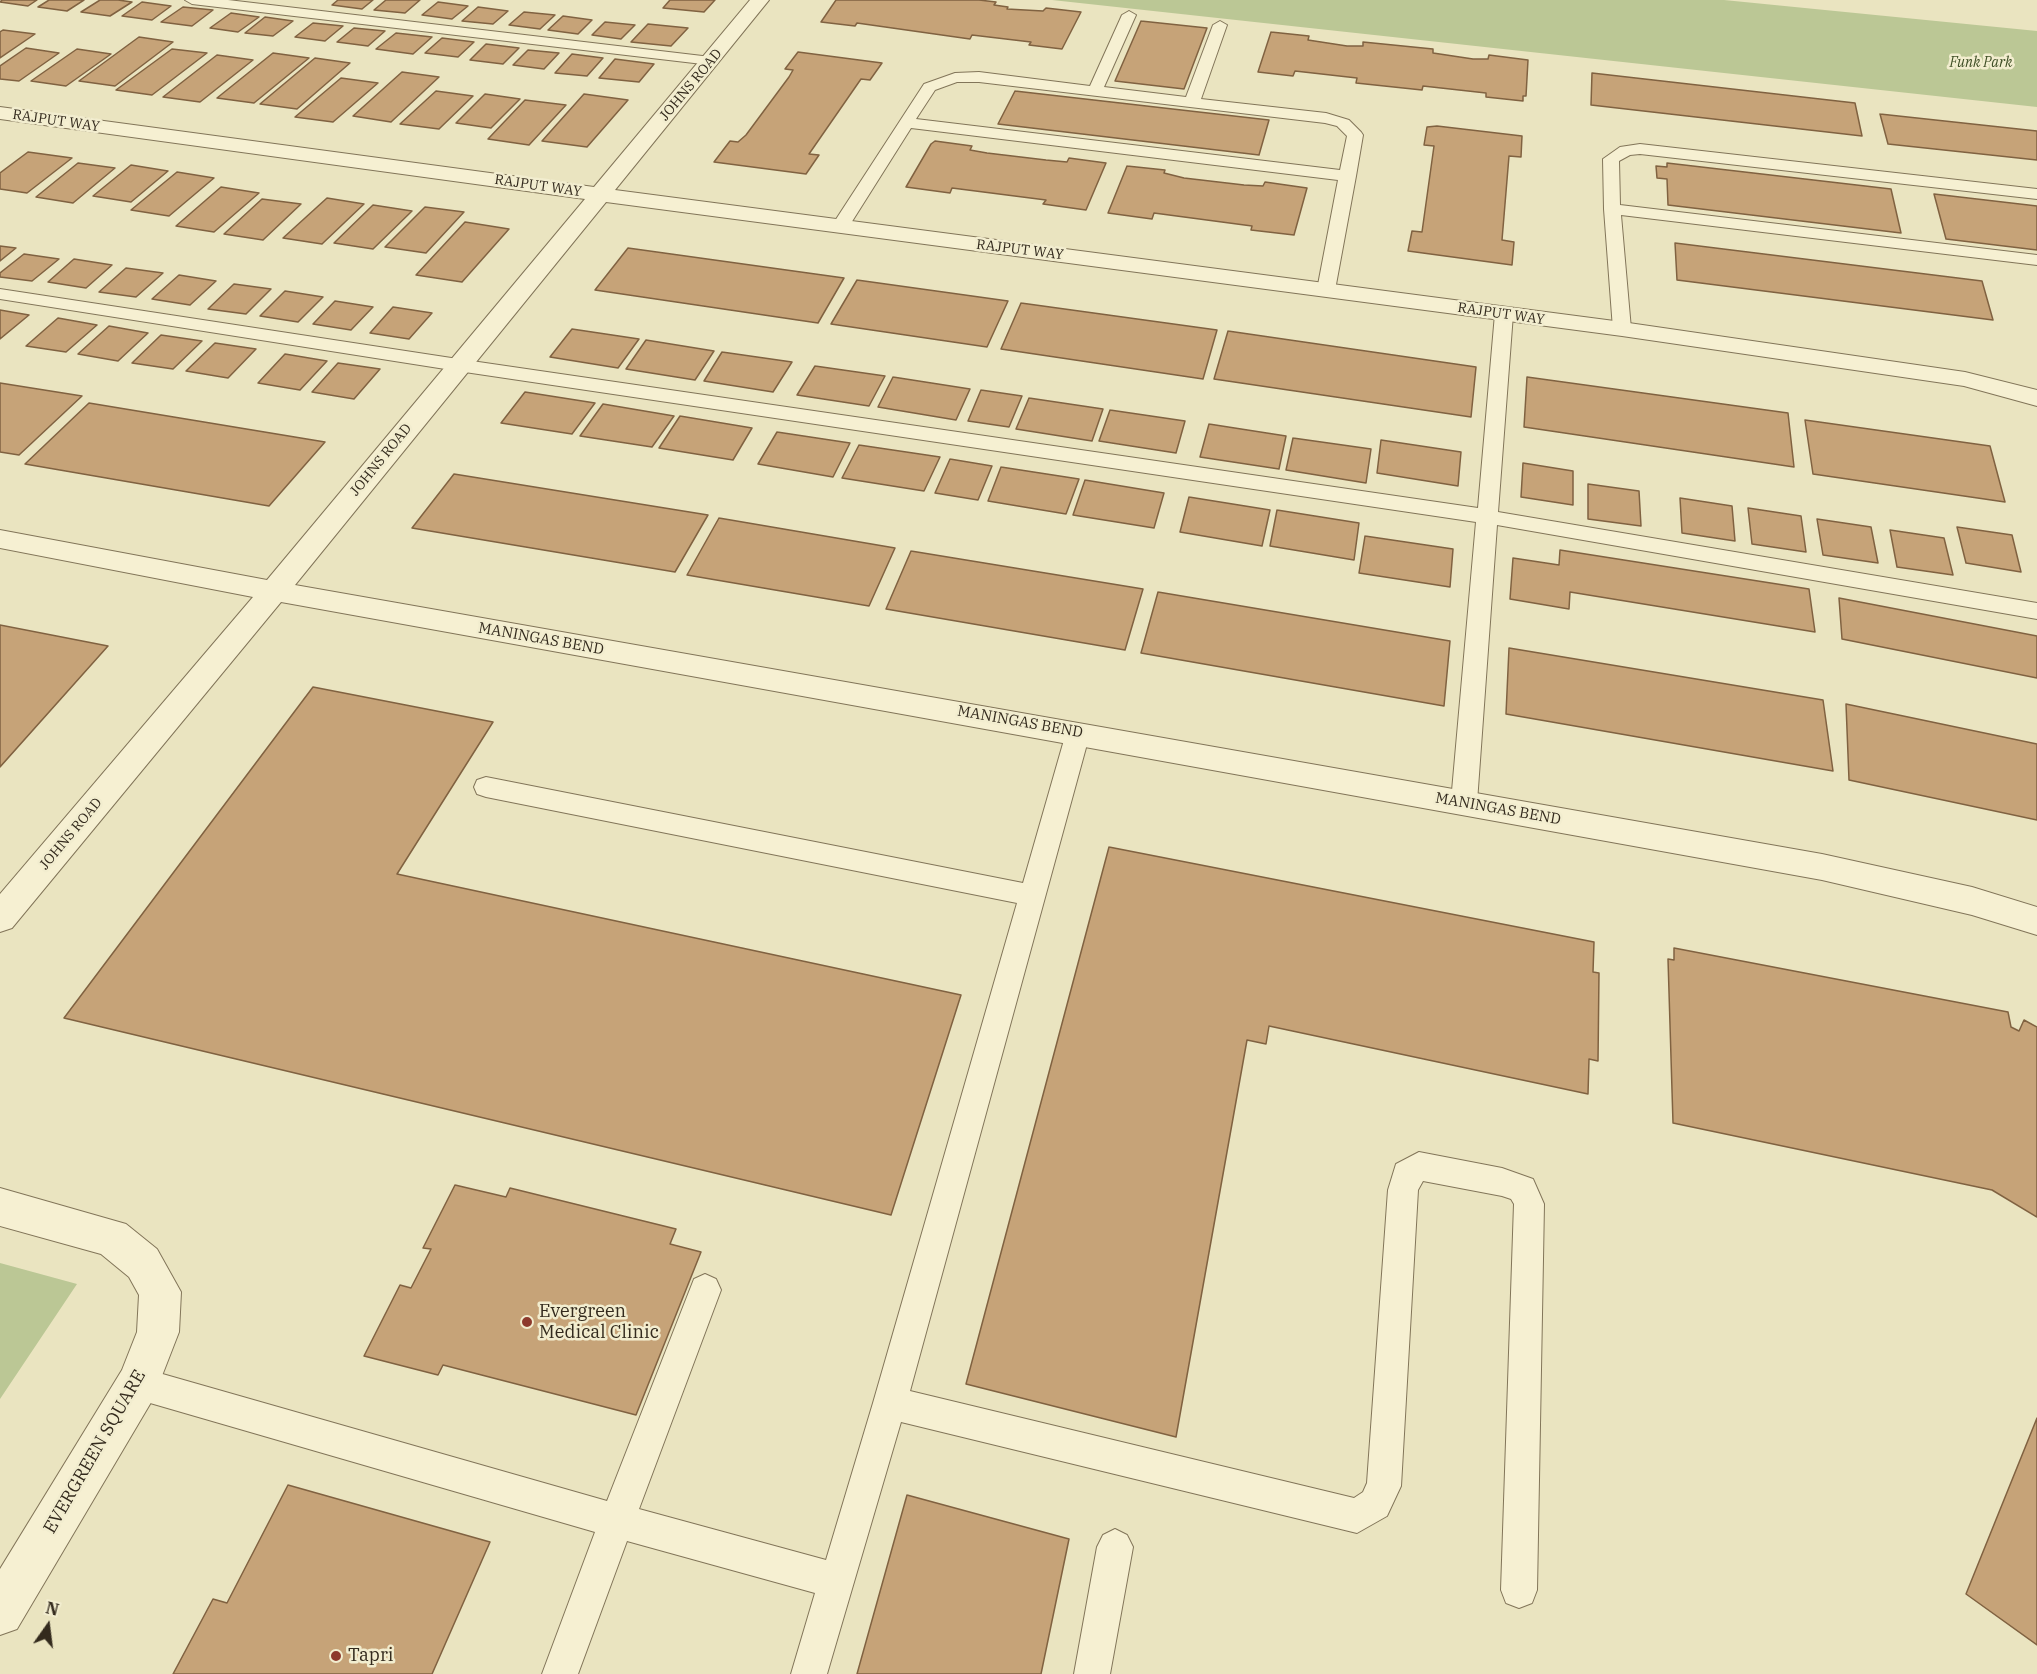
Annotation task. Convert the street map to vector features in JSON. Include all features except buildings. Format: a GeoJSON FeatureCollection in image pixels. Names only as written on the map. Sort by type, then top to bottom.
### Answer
{"type":"FeatureCollection","features":[{"type":"Feature","properties":{"kind":"street","name":"JOHNS ROAD"},"geometry":{"type":"LineString","coordinates":[[0,918],[274,591],[760,0]]}},
{"type":"Feature","properties":{"kind":"street","name":"RAJPUT WAY"},"geometry":{"type":"LineString","coordinates":[[0,113],[840,227],[1622,329],[1965,379],[2037,398]]}},
{"type":"Feature","properties":{"kind":"street","name":"MANINGAS BEND"},"geometry":{"type":"LineString","coordinates":[[0,538],[274,591],[1822,867],[1972,901],[2037,921]]}},
{"type":"Feature","properties":{"kind":"street","name":"EVERGREEN SQUARE"},"geometry":{"type":"LineString","coordinates":[[0,1207],[112,1238],[143,1263],[160,1292],[158,1332],[138,1384],[0,1612]]}},
{"type":"Feature","properties":{"kind":"lane"},"geometry":{"type":"LineString","coordinates":[[192,0],[711,61]]}},
{"type":"Feature","properties":{"kind":"lane"},"geometry":{"type":"LineString","coordinates":[[1095,91],[1129,15]]}},
{"type":"Feature","properties":{"kind":"lane"},"geometry":{"type":"LineString","coordinates":[[1192,102],[1220,25]]}},
{"type":"Feature","properties":{"kind":"lane"},"geometry":{"type":"LineString","coordinates":[[840,227],[929,87],[955,78],[979,77],[1326,118],[1343,123],[1355,135],[1326,290]]}},
{"type":"Feature","properties":{"kind":"lane"},"geometry":{"type":"LineString","coordinates":[[907,123],[1347,176]]}},
{"type":"Feature","properties":{"kind":"lane"},"geometry":{"type":"LineString","coordinates":[[1622,329],[1612,209],[1611,159],[1626,150],[1640,148],[2037,194]]}},
{"type":"Feature","properties":{"kind":"lane"},"geometry":{"type":"LineString","coordinates":[[1612,209],[2037,260]]}},
{"type":"Feature","properties":{"kind":"lane"},"geometry":{"type":"LineString","coordinates":[[0,294],[458,365],[1486,517],[2037,611]]}},
{"type":"Feature","properties":{"kind":"lane"},"geometry":{"type":"LineString","coordinates":[[1464,802],[1504,314]]}},
{"type":"Feature","properties":{"kind":"lane"},"geometry":{"type":"LineString","coordinates":[[809,1674],[890,1403],[1078,733]]}},
{"type":"Feature","properties":{"kind":"lane"},"geometry":{"type":"LineString","coordinates":[[486,787],[1033,896]]}},
{"type":"Feature","properties":{"kind":"lane"},"geometry":{"type":"LineString","coordinates":[[890,1403],[1357,1516],[1375,1504],[1384,1486],[1403,1190],[1407,1174],[1419,1166],[1502,1182],[1522,1189],[1529,1204],[1519,1590]]}},
{"type":"Feature","properties":{"kind":"lane"},"geometry":{"type":"LineString","coordinates":[[560,1674],[705,1290]]}},
{"type":"Feature","properties":{"kind":"lane"},"geometry":{"type":"LineString","coordinates":[[138,1384],[617,1521],[837,1581]]}},
{"type":"Feature","properties":{"kind":"lane"},"geometry":{"type":"LineString","coordinates":[[1092,1674],[1115,1547]]}},
{"type":"Feature","properties":{"kind":"green space","name":"Funk Park"},"geometry":{"type":"Polygon","coordinates":[[[1052,0],[1724,0],[2037,31],[2037,107],[1052,0]]]}},
{"type":"Feature","properties":{"kind":"green space"},"geometry":{"type":"Polygon","coordinates":[[[0,1263],[77,1284],[0,1399],[0,1263]]]}},
{"type":"Feature","properties":{"kind":"place","name":"Evergreen Medical Clinic"},"geometry":{"type":"Point","coordinates":[527,1322]}},
{"type":"Feature","properties":{"kind":"place","name":"Tapri"},"geometry":{"type":"Point","coordinates":[336,1656]}}]}
